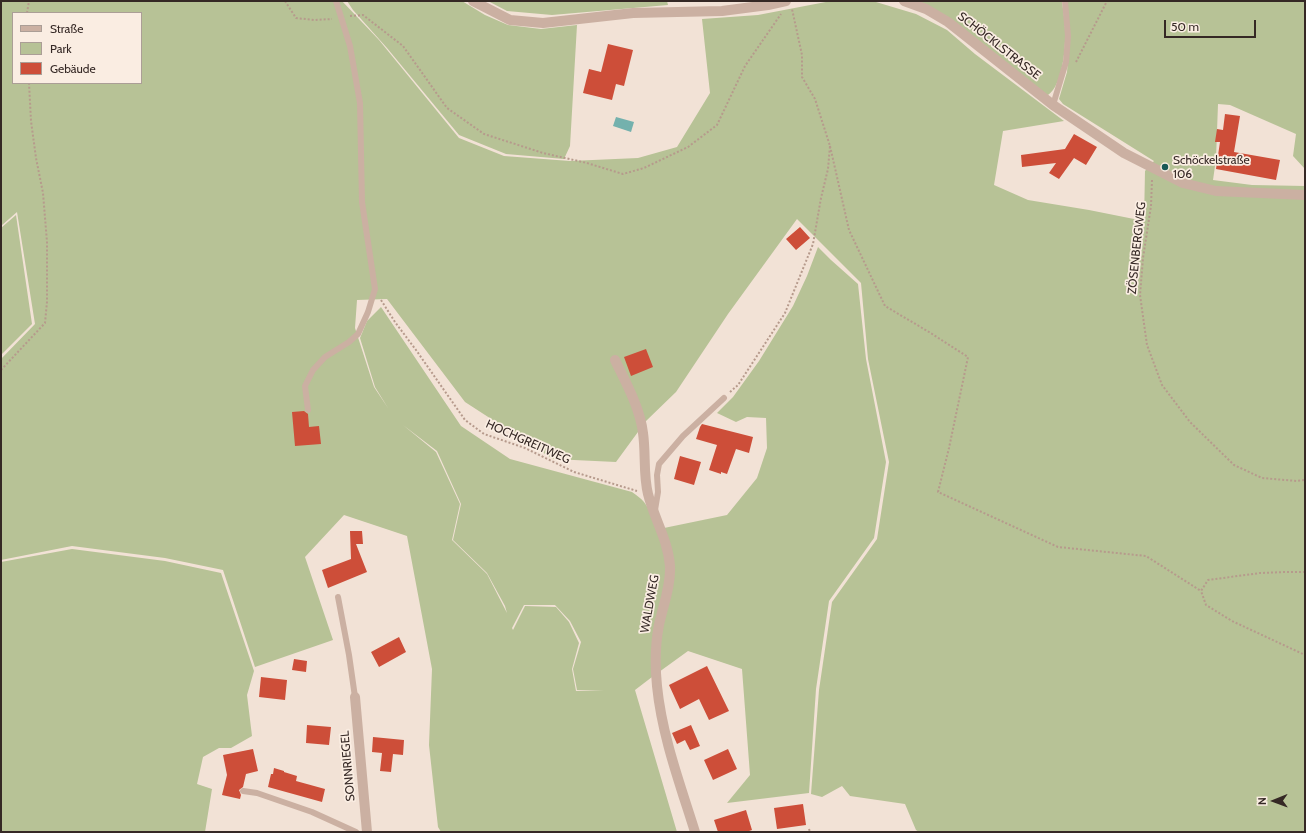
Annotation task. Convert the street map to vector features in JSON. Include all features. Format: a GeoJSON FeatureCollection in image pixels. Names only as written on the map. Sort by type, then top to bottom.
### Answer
{"type":"FeatureCollection","features":[{"type":"Feature","properties":{"kind":"street"},"geometry":{"type":"LineString","coordinates":[[473,1],[510,20],[542,23],[633,13],[722,11],[768,5],[789,5]]}},
{"type":"Feature","properties":{"kind":"street","name":"SCHÖCKLSTRASSE"},"geometry":{"type":"LineString","coordinates":[[904,1],[926,9],[948,22],[1053,105],[1124,153],[1183,183],[1216,191],[1305,195]]}},
{"type":"Feature","properties":{"kind":"street","name":"WALDWEG"},"geometry":{"type":"LineString","coordinates":[[615,360],[637,409],[643,432],[645,476],[648,494],[664,538],[670,565],[669,582],[656,647],[657,685],[669,746],[695,832]]}},
{"type":"Feature","properties":{"kind":"street","name":"SONNRIEGEL"},"geometry":{"type":"LineString","coordinates":[[355,697],[367,832]]}},
{"type":"Feature","properties":{"kind":"lane"},"geometry":{"type":"LineString","coordinates":[[308,410],[305,386],[313,370],[325,357],[349,342],[358,334],[368,312],[375,289],[362,202],[360,103],[350,46],[336,1]]}},
{"type":"Feature","properties":{"kind":"lane"},"geometry":{"type":"LineString","coordinates":[[1053,105],[1066,62],[1068,36],[1067,9],[1065,1]]}},
{"type":"Feature","properties":{"kind":"lane"},"geometry":{"type":"LineString","coordinates":[[654,512],[658,492],[657,475],[659,464],[683,436],[724,398]]}},
{"type":"Feature","properties":{"kind":"lane"},"geometry":{"type":"LineString","coordinates":[[338,597],[349,654],[355,697]]}},
{"type":"Feature","properties":{"kind":"lane"},"geometry":{"type":"LineString","coordinates":[[243,791],[257,793],[312,812],[356,832]]}},
{"type":"Feature","properties":{"kind":"path"},"geometry":{"type":"LineString","coordinates":[[27,12],[28,1]]}},
{"type":"Feature","properties":{"kind":"path"},"geometry":{"type":"LineString","coordinates":[[285,1],[296,18],[314,20],[363,15],[403,46],[446,108],[484,134],[543,153],[587,163],[623,174],[644,168],[688,147],[717,125],[745,66],[780,14]]}},
{"type":"Feature","properties":{"kind":"path"},"geometry":{"type":"LineString","coordinates":[[1075,63],[1107,1]]}},
{"type":"Feature","properties":{"kind":"path"},"geometry":{"type":"LineString","coordinates":[[789,5],[802,56],[802,77],[815,99],[830,146],[849,230],[885,306],[968,357],[938,492],[1058,547],[1146,556],[1201,591],[1206,605],[1232,621],[1305,655]]}},
{"type":"Feature","properties":{"kind":"path"},"geometry":{"type":"LineString","coordinates":[[1,370],[45,323],[47,302],[47,242],[43,193],[31,121],[29,84]]}},
{"type":"Feature","properties":{"kind":"path"},"geometry":{"type":"LineString","coordinates":[[724,398],[738,385],[785,313],[813,244],[828,169],[830,146]]}},
{"type":"Feature","properties":{"kind":"path","name":"ZÖSENBERGWEG"},"geometry":{"type":"LineString","coordinates":[[1152,167],[1151,206],[1143,258],[1140,295],[1147,345],[1162,385],[1190,422],[1234,465],[1262,478],[1297,481],[1305,480]]}},
{"type":"Feature","properties":{"kind":"path","name":"HOCHGREITWEG"},"geometry":{"type":"LineString","coordinates":[[375,289],[395,322],[466,420],[484,434],[525,448],[574,472],[648,494]]}},
{"type":"Feature","properties":{"kind":"path"},"geometry":{"type":"LineString","coordinates":[[1201,591],[1208,580],[1260,573],[1305,572]]}},
{"type":"Feature","properties":{"kind":"green space"},"geometry":{"type":"Polygon","coordinates":[[[1,1],[342,1],[379,40],[459,138],[504,156],[570,161],[638,158],[677,147],[710,93],[702,19],[758,15],[831,1],[876,2],[916,14],[947,30],[975,54],[1064,121],[1003,131],[994,185],[1028,200],[1144,221],[1145,171],[1154,161],[1063,104],[1059,99],[1067,72],[1070,36],[1067,1],[1305,1],[1305,169],[1293,156],[1296,134],[1230,105],[1218,104],[1216,159],[1213,180],[1252,185],[1305,186],[1305,832],[919,832],[916,830],[905,804],[850,796],[842,786],[822,797],[811,794],[819,690],[832,602],[877,539],[889,462],[868,359],[861,283],[797,219],[728,314],[676,392],[646,421],[616,462],[553,459],[465,402],[387,299],[357,300],[355,328],[374,387],[388,408],[375,387],[360,338],[367,321],[381,307],[461,426],[510,459],[632,492],[643,501],[653,517],[662,542],[667,568],[652,677],[635,690],[677,832],[441,832],[438,827],[429,745],[432,669],[407,536],[344,515],[305,557],[333,640],[255,667],[223,570],[165,558],[72,546],[1,560],[1,359],[35,324],[17,212],[1,226],[1,1]],[[403,425],[436,452],[460,504],[452,540],[487,574],[507,613],[505,606],[487,573],[453,540],[461,504],[437,451],[403,425]],[[524,605],[512,628],[513,630],[525,606],[556,607],[569,622],[579,643],[572,669],[576,691],[604,690],[577,690],[573,669],[581,642],[570,621],[555,605],[524,605]]]}},
{"type":"Feature","properties":{"kind":"green space"},"geometry":{"type":"Polygon","coordinates":[[[347,1],[462,1],[485,15],[508,25],[541,29],[577,25],[570,146],[564,159],[506,154],[459,135],[347,1]]]}},
{"type":"Feature","properties":{"kind":"green space"},"geometry":{"type":"Polygon","coordinates":[[[488,1],[667,1],[668,5],[552,15],[507,11],[488,1]]]}},
{"type":"Feature","properties":{"kind":"green space"},"geometry":{"type":"Polygon","coordinates":[[[915,1],[1062,1],[1065,26],[1064,55],[1060,74],[1053,90],[1048,95],[1044,94],[915,1]]]}},
{"type":"Feature","properties":{"kind":"green space"},"geometry":{"type":"Polygon","coordinates":[[[16,215],[32,324],[1,355],[1,228],[16,215]]]}},
{"type":"Feature","properties":{"kind":"green space"},"geometry":{"type":"Polygon","coordinates":[[[818,247],[858,284],[866,359],[886,462],[874,538],[829,601],[816,689],[809,793],[727,803],[750,775],[742,669],[688,651],[659,672],[660,636],[671,586],[664,528],[727,515],[757,478],[767,448],[766,418],[747,417],[736,422],[717,413],[733,397],[759,361],[793,306],[818,247]]]}},
{"type":"Feature","properties":{"kind":"green space"},"geometry":{"type":"Polygon","coordinates":[[[72,549],[165,561],[221,573],[254,671],[247,695],[252,736],[231,748],[219,748],[203,757],[197,784],[212,789],[205,832],[1,832],[1,562],[72,549]]]}},
{"type":"Feature","properties":{"kind":"water"},"geometry":{"type":"Polygon","coordinates":[[[616,117],[634,122],[631,132],[613,126],[616,117]]]}},
{"type":"Feature","properties":{"kind":"building"},"geometry":{"type":"Polygon","coordinates":[[[608,44],[633,50],[624,86],[616,84],[612,100],[583,93],[589,69],[601,72],[608,44]]]}},
{"type":"Feature","properties":{"kind":"building"},"geometry":{"type":"Polygon","coordinates":[[[1225,114],[1240,116],[1234,152],[1280,160],[1276,180],[1216,169],[1220,142],[1215,142],[1217,129],[1223,130],[1225,114]]]}},
{"type":"Feature","properties":{"kind":"building"},"geometry":{"type":"Polygon","coordinates":[[[1074,134],[1097,147],[1086,165],[1074,158],[1059,179],[1049,173],[1056,163],[1022,167],[1021,155],[1065,149],[1074,134]]]}},
{"type":"Feature","properties":{"kind":"building"},"geometry":{"type":"Polygon","coordinates":[[[800,227],[810,238],[796,250],[786,239],[800,227]]]}},
{"type":"Feature","properties":{"kind":"building"},"geometry":{"type":"Polygon","coordinates":[[[646,349],[653,367],[631,376],[624,357],[646,349]]]}},
{"type":"Feature","properties":{"kind":"building"},"geometry":{"type":"Polygon","coordinates":[[[304,411],[308,414],[309,427],[319,426],[321,444],[295,446],[292,412],[304,411]]]}},
{"type":"Feature","properties":{"kind":"building"},"geometry":{"type":"Polygon","coordinates":[[[702,424],[753,437],[749,453],[736,449],[727,474],[721,472],[721,474],[709,470],[717,445],[696,439],[702,424]]]}},
{"type":"Feature","properties":{"kind":"building"},"geometry":{"type":"Polygon","coordinates":[[[680,456],[701,462],[694,485],[674,479],[680,456]]]}},
{"type":"Feature","properties":{"kind":"building"},"geometry":{"type":"Polygon","coordinates":[[[350,531],[362,531],[363,544],[356,544],[367,572],[328,588],[322,570],[351,559],[350,531]]]}},
{"type":"Feature","properties":{"kind":"building"},"geometry":{"type":"Polygon","coordinates":[[[399,637],[406,652],[379,667],[371,652],[399,637]]]}},
{"type":"Feature","properties":{"kind":"building"},"geometry":{"type":"Polygon","coordinates":[[[294,659],[307,661],[306,672],[292,670],[294,659]]]}},
{"type":"Feature","properties":{"kind":"building"},"geometry":{"type":"Polygon","coordinates":[[[707,666],[729,711],[709,720],[699,699],[680,709],[669,685],[707,666]]]}},
{"type":"Feature","properties":{"kind":"building"},"geometry":{"type":"Polygon","coordinates":[[[261,677],[287,680],[285,700],[259,697],[261,677]]]}},
{"type":"Feature","properties":{"kind":"building"},"geometry":{"type":"Polygon","coordinates":[[[307,725],[331,727],[329,745],[306,743],[307,725]]]}},
{"type":"Feature","properties":{"kind":"building"},"geometry":{"type":"Polygon","coordinates":[[[691,725],[700,746],[690,750],[685,740],[677,744],[672,733],[691,725]]]}},
{"type":"Feature","properties":{"kind":"building"},"geometry":{"type":"Polygon","coordinates":[[[373,737],[404,740],[403,755],[393,754],[391,772],[380,771],[382,753],[372,752],[373,737]]]}},
{"type":"Feature","properties":{"kind":"building"},"geometry":{"type":"Polygon","coordinates":[[[253,749],[258,771],[246,774],[243,787],[239,790],[241,795],[240,799],[222,795],[227,775],[223,755],[253,749]]]}},
{"type":"Feature","properties":{"kind":"building"},"geometry":{"type":"Polygon","coordinates":[[[728,749],[737,769],[713,780],[704,760],[728,749]]]}},
{"type":"Feature","properties":{"kind":"building"},"geometry":{"type":"Polygon","coordinates":[[[274,768],[297,776],[296,781],[325,789],[322,802],[268,787],[274,768]]]}},
{"type":"Feature","properties":{"kind":"building"},"geometry":{"type":"Polygon","coordinates":[[[803,804],[806,825],[777,829],[774,808],[803,804]]]}},
{"type":"Feature","properties":{"kind":"building"},"geometry":{"type":"Polygon","coordinates":[[[746,810],[752,830],[746,832],[718,832],[714,820],[746,810]]]}},
{"type":"Feature","properties":{"kind":"place","name":"Schöckelstraße 106"},"geometry":{"type":"Point","coordinates":[1165,167]}}]}
